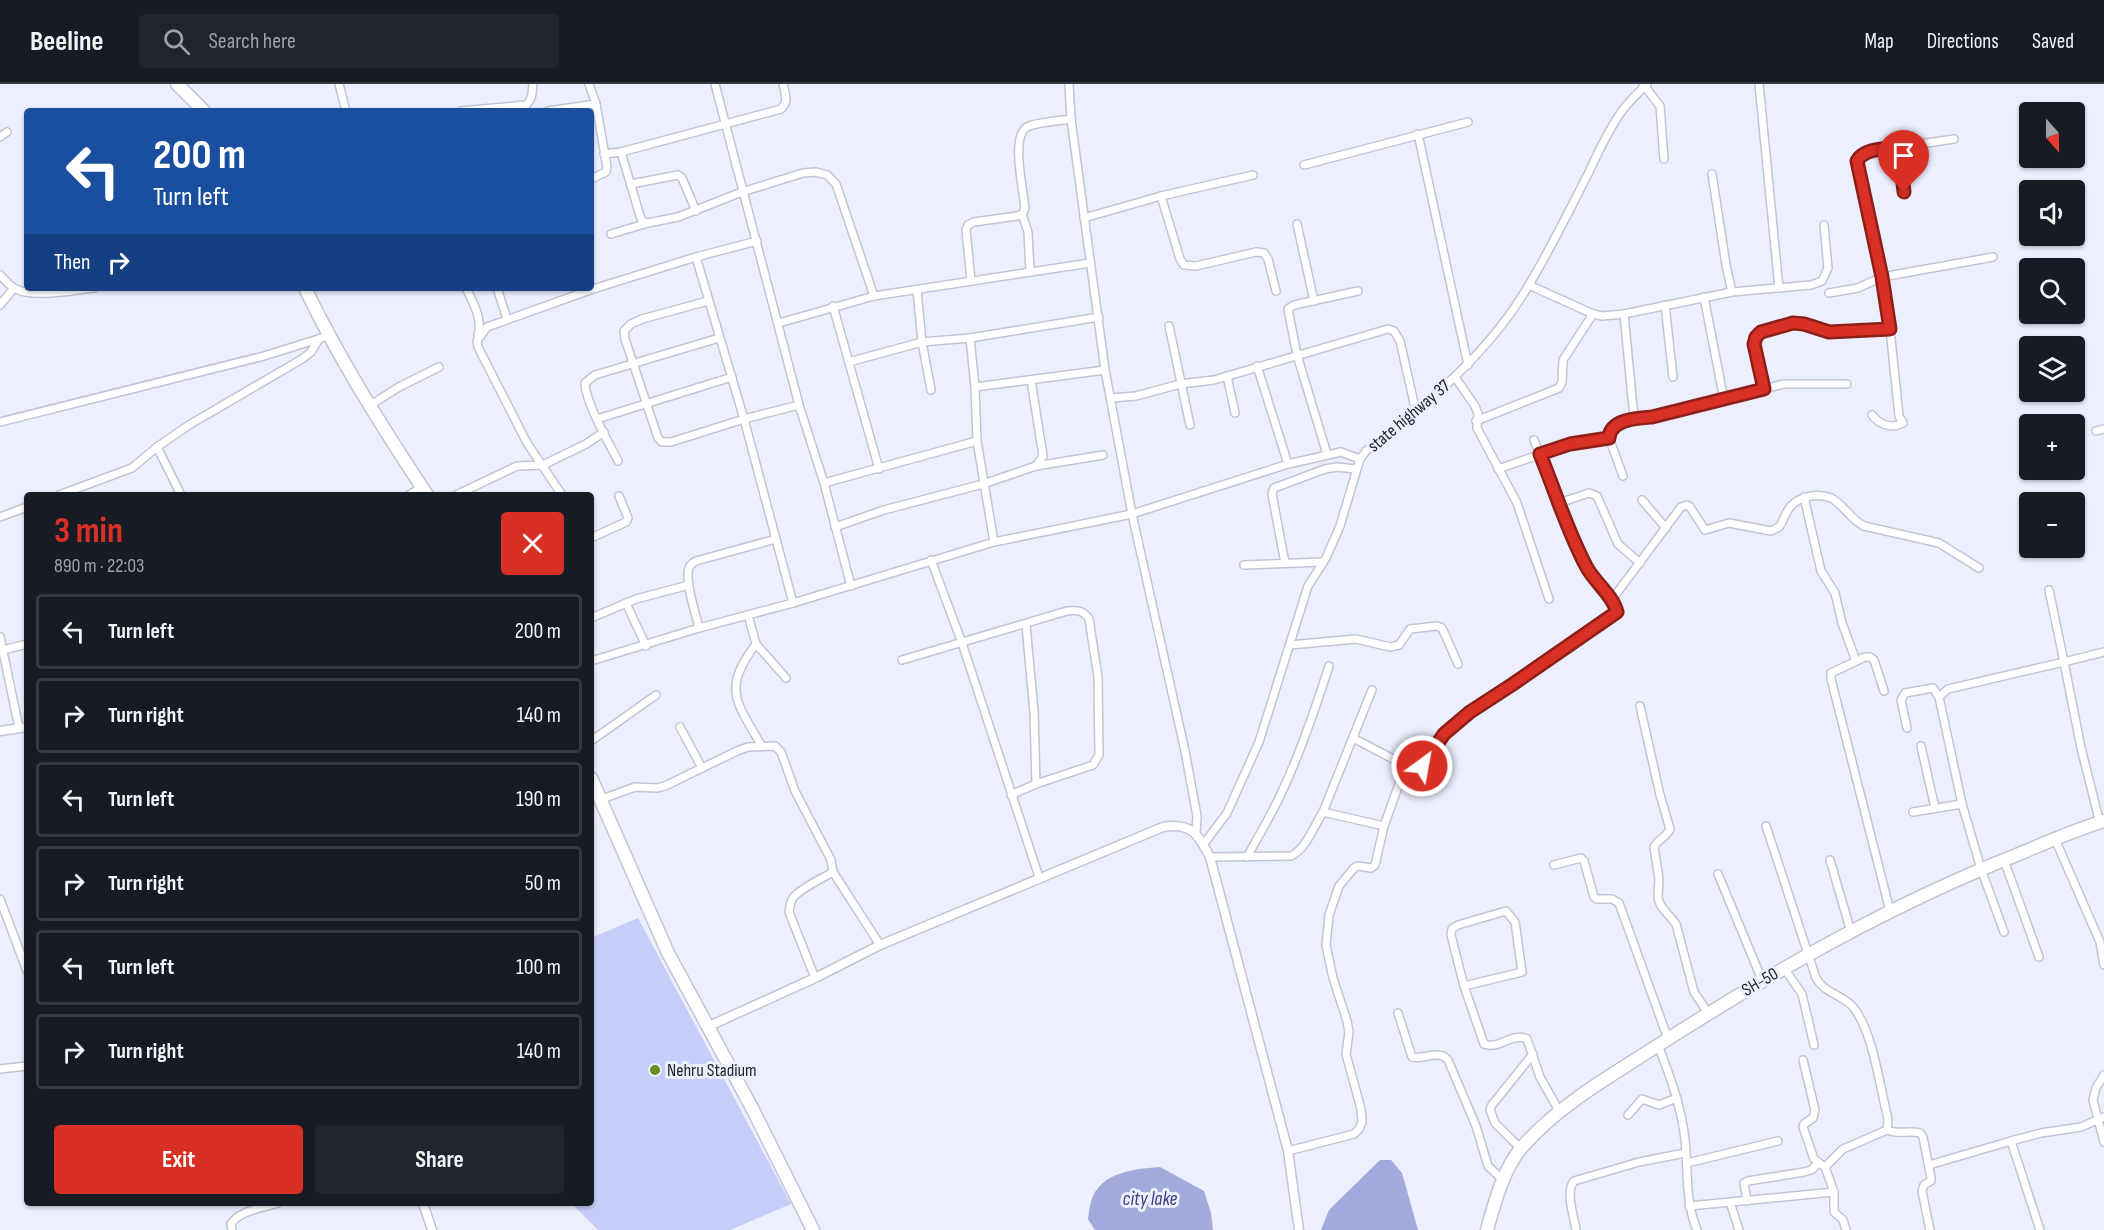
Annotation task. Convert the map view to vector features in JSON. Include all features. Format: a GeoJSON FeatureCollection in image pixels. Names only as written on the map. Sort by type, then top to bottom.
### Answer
{"type":"FeatureCollection","features":[{"type":"Feature","properties":{"kind":"highway"},"geometry":{"type":"LineString","coordinates":[[180,85],[201,108]]}},
{"type":"Feature","properties":{"kind":"highway"},"geometry":{"type":"LineString","coordinates":[[306,291],[323,337],[425,491]]}},
{"type":"Feature","properties":{"kind":"highway"},"geometry":{"type":"LineString","coordinates":[[594,784],[668,953],[752,1108],[813,1230]]}},
{"type":"Feature","properties":{"kind":"highway","name":"SH-50"},"geometry":{"type":"LineString","coordinates":[[1487,1230],[1503,1180],[1521,1149],[1558,1111],[1604,1078],[1784,968],[1890,911],[1981,869],[2102,822]]}},
{"type":"Feature","properties":{"kind":"street"},"geometry":{"type":"LineString","coordinates":[[339,84],[345,108]]}},
{"type":"Feature","properties":{"kind":"street"},"geometry":{"type":"LineString","coordinates":[[494,108],[526,105],[530,102],[533,84]]}},
{"type":"Feature","properties":{"kind":"street"},"geometry":{"type":"LineString","coordinates":[[589,84],[596,104],[607,167],[606,172],[594,178]]}},
{"type":"Feature","properties":{"kind":"street"},"geometry":{"type":"LineString","coordinates":[[715,84],[799,405],[824,483],[851,586]]}},
{"type":"Feature","properties":{"kind":"street"},"geometry":{"type":"LineString","coordinates":[[604,154],[621,152],[780,109],[787,100],[783,84]]}},
{"type":"Feature","properties":{"kind":"street"},"geometry":{"type":"LineString","coordinates":[[1069,84],[1071,119],[1105,370],[1132,514],[1185,752],[1197,816],[1196,833]]}},
{"type":"Feature","properties":{"kind":"street"},"geometry":{"type":"LineString","coordinates":[[1758,84],[1779,288]]}},
{"type":"Feature","properties":{"kind":"street"},"geometry":{"type":"LineString","coordinates":[[1645,85],[1660,106],[1664,159]]}},
{"type":"Feature","properties":{"kind":"street","name":"state highway 37"},"geometry":{"type":"LineString","coordinates":[[1203,845],[1220,825],[1234,801],[1259,742],[1308,586],[1323,562],[1340,526],[1360,459],[1366,451],[1416,412],[1455,377],[1497,333],[1529,285],[1559,232],[1609,131],[1622,111],[1645,85]]}},
{"type":"Feature","properties":{"kind":"street"},"geometry":{"type":"LineString","coordinates":[[569,108],[596,104]]}},
{"type":"Feature","properties":{"kind":"street"},"geometry":{"type":"LineString","coordinates":[[1030,272],[1028,232],[1023,214],[1025,209],[1018,148],[1019,138],[1022,130],[1029,126],[1071,119]]}},
{"type":"Feature","properties":{"kind":"street"},"geometry":{"type":"LineString","coordinates":[[1304,165],[1468,122]]}},
{"type":"Feature","properties":{"kind":"street"},"geometry":{"type":"LineString","coordinates":[[0,137],[8,132]]}},
{"type":"Feature","properties":{"kind":"street"},"geometry":{"type":"LineString","coordinates":[[1418,134],[1468,365]]}},
{"type":"Feature","properties":{"kind":"street"},"geometry":{"type":"LineString","coordinates":[[1872,415],[1877,421],[1894,427],[1903,423],[1899,416],[1882,277],[1857,161],[1859,156],[1865,152],[1954,139]]}},
{"type":"Feature","properties":{"kind":"street"},"geometry":{"type":"LineString","coordinates":[[1899,147],[1904,192]]}},
{"type":"Feature","properties":{"kind":"street"},"geometry":{"type":"LineString","coordinates":[[621,152],[640,216],[648,223]]}},
{"type":"Feature","properties":{"kind":"street"},"geometry":{"type":"LineString","coordinates":[[611,234],[696,211],[742,192],[802,173],[816,172],[827,175],[836,184],[874,296]]}},
{"type":"Feature","properties":{"kind":"street"},"geometry":{"type":"LineString","coordinates":[[1712,174],[1732,292]]}},
{"type":"Feature","properties":{"kind":"street"},"geometry":{"type":"LineString","coordinates":[[631,184],[678,175],[682,178],[696,211]]}},
{"type":"Feature","properties":{"kind":"street"},"geometry":{"type":"LineString","coordinates":[[1084,218],[1161,196],[1253,175]]}},
{"type":"Feature","properties":{"kind":"street"},"geometry":{"type":"LineString","coordinates":[[1161,196],[1180,259],[1184,265],[1196,266],[1256,252],[1264,253],[1268,259],[1276,291]]}},
{"type":"Feature","properties":{"kind":"street"},"geometry":{"type":"LineString","coordinates":[[971,280],[966,230],[968,225],[1023,214]]}},
{"type":"Feature","properties":{"kind":"street"},"geometry":{"type":"LineString","coordinates":[[1297,224],[1314,301]]}},
{"type":"Feature","properties":{"kind":"street"},"geometry":{"type":"LineString","coordinates":[[1529,285],[1602,316],[1624,314],[1732,292],[1811,285],[1822,281],[1828,268],[1824,225]]}},
{"type":"Feature","properties":{"kind":"street"},"geometry":{"type":"LineString","coordinates":[[594,290],[696,257],[757,241]]}},
{"type":"Feature","properties":{"kind":"street"},"geometry":{"type":"LineString","coordinates":[[696,257],[744,419],[793,603]]}},
{"type":"Feature","properties":{"kind":"street"},"geometry":{"type":"LineString","coordinates":[[1829,293],[1858,288],[1882,277],[1993,257]]}},
{"type":"Feature","properties":{"kind":"street"},"geometry":{"type":"LineString","coordinates":[[778,322],[874,296],[1090,262]]}},
{"type":"Feature","properties":{"kind":"street"},"geometry":{"type":"LineString","coordinates":[[0,275],[14,288],[24,292],[64,291]]}},
{"type":"Feature","properties":{"kind":"street"},"geometry":{"type":"LineString","coordinates":[[0,305],[14,288]]}},
{"type":"Feature","properties":{"kind":"street"},"geometry":{"type":"LineString","coordinates":[[917,290],[922,342],[931,390]]}},
{"type":"Feature","properties":{"kind":"street"},"geometry":{"type":"LineString","coordinates":[[467,291],[479,322],[478,347],[527,443],[560,492]]}},
{"type":"Feature","properties":{"kind":"street"},"geometry":{"type":"LineString","coordinates":[[498,291],[507,319]]}},
{"type":"Feature","properties":{"kind":"street"},"geometry":{"type":"LineString","coordinates":[[477,341],[487,327],[592,291]]}},
{"type":"Feature","properties":{"kind":"street"},"geometry":{"type":"LineString","coordinates":[[1327,454],[1297,355],[1288,309],[1294,305],[1358,291]]}},
{"type":"Feature","properties":{"kind":"street"},"geometry":{"type":"LineString","coordinates":[[1704,297],[1724,400]]}},
{"type":"Feature","properties":{"kind":"street"},"geometry":{"type":"LineString","coordinates":[[708,301],[631,324],[624,331],[658,438],[666,443],[799,405]]}},
{"type":"Feature","properties":{"kind":"street"},"geometry":{"type":"LineString","coordinates":[[1665,305],[1673,377]]}},
{"type":"Feature","properties":{"kind":"street"},"geometry":{"type":"LineString","coordinates":[[833,306],[879,469]]}},
{"type":"Feature","properties":{"kind":"street"},"geometry":{"type":"LineString","coordinates":[[1476,421],[1559,388],[1562,382],[1563,360],[1593,314]]}},
{"type":"Feature","properties":{"kind":"street"},"geometry":{"type":"LineString","coordinates":[[1624,314],[1634,418]]}},
{"type":"Feature","properties":{"kind":"street"},"geometry":{"type":"LineString","coordinates":[[849,362],[922,342],[970,338],[1099,317]]}},
{"type":"Feature","properties":{"kind":"street"},"geometry":{"type":"LineString","coordinates":[[1764,389],[1754,344],[1761,332],[1793,323],[1829,332],[1890,329]]}},
{"type":"Feature","properties":{"kind":"street"},"geometry":{"type":"LineString","coordinates":[[1169,326],[1190,425]]}},
{"type":"Feature","properties":{"kind":"street"},"geometry":{"type":"LineString","coordinates":[[1111,398],[1136,396],[1180,384],[1207,381],[1388,329],[1394,331],[1400,341],[1416,412]]}},
{"type":"Feature","properties":{"kind":"street"},"geometry":{"type":"LineString","coordinates":[[0,422],[264,356],[323,337]]}},
{"type":"Feature","properties":{"kind":"street"},"geometry":{"type":"LineString","coordinates":[[74,492],[132,468],[189,425],[302,359],[323,337]]}},
{"type":"Feature","properties":{"kind":"street"},"geometry":{"type":"LineString","coordinates":[[618,461],[597,419],[585,389],[585,383],[595,375],[719,338]]}},
{"type":"Feature","properties":{"kind":"street"},"geometry":{"type":"LineString","coordinates":[[970,338],[975,387],[976,441],[994,542]]}},
{"type":"Feature","properties":{"kind":"street"},"geometry":{"type":"LineString","coordinates":[[1257,366],[1288,464]]}},
{"type":"Feature","properties":{"kind":"street"},"geometry":{"type":"LineString","coordinates":[[369,406],[399,387],[439,367]]}},
{"type":"Feature","properties":{"kind":"street"},"geometry":{"type":"LineString","coordinates":[[975,387],[1105,370]]}},
{"type":"Feature","properties":{"kind":"street"},"geometry":{"type":"LineString","coordinates":[[1227,376],[1235,413]]}},
{"type":"Feature","properties":{"kind":"street"},"geometry":{"type":"LineString","coordinates":[[597,419],[732,377]]}},
{"type":"Feature","properties":{"kind":"street"},"geometry":{"type":"LineString","coordinates":[[1455,377],[1475,406],[1478,414],[1477,428],[1517,503],[1549,599]]}},
{"type":"Feature","properties":{"kind":"street"},"geometry":{"type":"LineString","coordinates":[[1031,380],[1043,456],[1036,466]]}},
{"type":"Feature","properties":{"kind":"street"},"geometry":{"type":"LineString","coordinates":[[1623,476],[1609,438],[1609,432],[1613,427],[1634,418],[1652,417],[1784,384],[1847,384]]}},
{"type":"Feature","properties":{"kind":"street"},"geometry":{"type":"LineString","coordinates":[[462,492],[517,466],[543,465],[586,444],[604,432]]}},
{"type":"Feature","properties":{"kind":"street"},"geometry":{"type":"LineString","coordinates":[[1498,469],[1570,444],[1609,438]]}},
{"type":"Feature","properties":{"kind":"street"},"geometry":{"type":"LineString","coordinates":[[1404,770],[1420,769],[1444,734],[1470,712],[1617,612],[1612,600],[1587,569],[1534,440]]}},
{"type":"Feature","properties":{"kind":"street"},"geometry":{"type":"LineString","coordinates":[[824,483],[976,441]]}},
{"type":"Feature","properties":{"kind":"street"},"geometry":{"type":"LineString","coordinates":[[157,447],[180,492]]}},
{"type":"Feature","properties":{"kind":"street"},"geometry":{"type":"LineString","coordinates":[[594,660],[994,542],[1132,514],[1288,464],[1341,452],[1360,459]]}},
{"type":"Feature","properties":{"kind":"street"},"geometry":{"type":"LineString","coordinates":[[835,527],[884,510],[983,484],[1036,466],[1103,455]]}},
{"type":"Feature","properties":{"kind":"street"},"geometry":{"type":"LineString","coordinates":[[1285,563],[1272,494],[1274,488],[1325,469],[1337,467],[1356,469]]}},
{"type":"Feature","properties":{"kind":"street"},"geometry":{"type":"LineString","coordinates":[[1560,503],[1594,493],[1618,544],[1640,563]]}},
{"type":"Feature","properties":{"kind":"street"},"geometry":{"type":"LineString","coordinates":[[594,537],[626,522],[628,518],[619,496]]}},
{"type":"Feature","properties":{"kind":"street"},"geometry":{"type":"LineString","coordinates":[[1612,600],[1681,507],[1687,505],[1693,510],[1705,530],[1729,523],[1771,531],[1779,527],[1793,503],[1804,497],[1819,496],[1831,499],[1855,522],[1902,536],[1932,540],[1979,568]]}},
{"type":"Feature","properties":{"kind":"street"},"geometry":{"type":"LineString","coordinates":[[1804,497],[1821,571],[1835,593],[1842,623],[1856,661]]}},
{"type":"Feature","properties":{"kind":"street"},"geometry":{"type":"LineString","coordinates":[[1642,500],[1666,528]]}},
{"type":"Feature","properties":{"kind":"street"},"geometry":{"type":"LineString","coordinates":[[0,517],[24,508]]}},
{"type":"Feature","properties":{"kind":"street"},"geometry":{"type":"LineString","coordinates":[[699,628],[689,585],[690,565],[696,561],[776,539]]}},
{"type":"Feature","properties":{"kind":"street"},"geometry":{"type":"LineString","coordinates":[[931,560],[962,643],[1039,877]]}},
{"type":"Feature","properties":{"kind":"street"},"geometry":{"type":"LineString","coordinates":[[1244,564],[1323,562]]}},
{"type":"Feature","properties":{"kind":"street"},"geometry":{"type":"LineString","coordinates":[[594,617],[626,603],[689,585]]}},
{"type":"Feature","properties":{"kind":"street"},"geometry":{"type":"LineString","coordinates":[[2049,590],[2081,748],[2102,822]]}},
{"type":"Feature","properties":{"kind":"street"},"geometry":{"type":"LineString","coordinates":[[626,603],[646,646]]}},
{"type":"Feature","properties":{"kind":"street"},"geometry":{"type":"LineString","coordinates":[[902,660],[1067,611],[1078,610],[1085,613],[1089,619],[1098,677],[1099,755],[1093,765],[1011,795]]}},
{"type":"Feature","properties":{"kind":"street"},"geometry":{"type":"LineString","coordinates":[[748,615],[756,644],[786,678]]}},
{"type":"Feature","properties":{"kind":"street"},"geometry":{"type":"LineString","coordinates":[[1026,625],[1034,712],[1036,784]]}},
{"type":"Feature","properties":{"kind":"street"},"geometry":{"type":"LineString","coordinates":[[1290,645],[1356,639],[1390,647],[1399,645],[1410,629],[1437,626],[1442,628],[1458,664]]}},
{"type":"Feature","properties":{"kind":"street"},"geometry":{"type":"LineString","coordinates":[[0,637],[23,728],[0,731]]}},
{"type":"Feature","properties":{"kind":"street"},"geometry":{"type":"LineString","coordinates":[[756,644],[745,658],[734,686],[746,719],[761,745]]}},
{"type":"Feature","properties":{"kind":"street"},"geometry":{"type":"LineString","coordinates":[[3,650],[24,645]]}},
{"type":"Feature","properties":{"kind":"street"},"geometry":{"type":"LineString","coordinates":[[1939,697],[1948,689],[2104,652]]}},
{"type":"Feature","properties":{"kind":"street"},"geometry":{"type":"LineString","coordinates":[[1884,691],[1874,660],[1865,657],[1831,673],[1830,679],[1890,911]]}},
{"type":"Feature","properties":{"kind":"street"},"geometry":{"type":"LineString","coordinates":[[1247,857],[1283,789],[1314,713],[1329,666]]}},
{"type":"Feature","properties":{"kind":"street"},"geometry":{"type":"LineString","coordinates":[[1907,729],[1901,699],[1905,693],[1933,688],[1939,697],[1962,804],[1981,869],[2004,932]]}},
{"type":"Feature","properties":{"kind":"street"},"geometry":{"type":"LineString","coordinates":[[1210,857],[1282,857],[1297,853],[1323,812],[1372,690]]}},
{"type":"Feature","properties":{"kind":"street"},"geometry":{"type":"LineString","coordinates":[[594,739],[656,695]]}},
{"type":"Feature","properties":{"kind":"street"},"geometry":{"type":"LineString","coordinates":[[1640,706],[1670,829],[1668,834],[1654,847],[1659,879],[1658,898],[1661,906],[1676,924],[1695,992],[1708,1013]]}},
{"type":"Feature","properties":{"kind":"street"},"geometry":{"type":"LineString","coordinates":[[680,727],[702,768]]}},
{"type":"Feature","properties":{"kind":"street"},"geometry":{"type":"LineString","coordinates":[[1353,738],[1397,761],[1404,770]]}},
{"type":"Feature","properties":{"kind":"street"},"geometry":{"type":"LineString","coordinates":[[602,799],[635,787],[665,786],[737,751],[761,745],[775,746],[781,752],[795,792],[831,860],[833,872],[880,945]]}},
{"type":"Feature","properties":{"kind":"street"},"geometry":{"type":"LineString","coordinates":[[1921,746],[1935,808]]}},
{"type":"Feature","properties":{"kind":"street"},"geometry":{"type":"LineString","coordinates":[[1288,1151],[1354,1134],[1362,1122],[1361,1109],[1346,1054],[1349,1032],[1347,1021],[1333,978],[1326,945],[1327,929],[1339,886],[1354,868],[1358,866],[1371,868],[1375,865],[1384,826],[1404,770]]}},
{"type":"Feature","properties":{"kind":"street"},"geometry":{"type":"LineString","coordinates":[[1913,812],[1962,804]]}},
{"type":"Feature","properties":{"kind":"street"},"geometry":{"type":"LineString","coordinates":[[1323,812],[1384,826]]}},
{"type":"Feature","properties":{"kind":"street"},"geometry":{"type":"LineString","coordinates":[[707,1027],[815,978],[880,945],[1039,877],[1162,827],[1173,825],[1186,827],[1196,833],[1210,857],[1288,1151],[1299,1230]]}},
{"type":"Feature","properties":{"kind":"street"},"geometry":{"type":"LineString","coordinates":[[1766,826],[1808,956],[1820,985],[1851,1005],[1869,1039],[1888,1119],[1887,1130]]}},
{"type":"Feature","properties":{"kind":"street"},"geometry":{"type":"LineString","coordinates":[[2055,839],[2100,942],[2104,965]]}},
{"type":"Feature","properties":{"kind":"street"},"geometry":{"type":"LineString","coordinates":[[1554,865],[1581,858],[1584,861],[1594,897],[1612,899],[1619,903],[1663,1042],[1677,1098],[1688,1163],[1689,1206],[1697,1230]]}},
{"type":"Feature","properties":{"kind":"street"},"geometry":{"type":"LineString","coordinates":[[1830,860],[1851,932]]}},
{"type":"Feature","properties":{"kind":"street"},"geometry":{"type":"LineString","coordinates":[[2004,860],[2039,957]]}},
{"type":"Feature","properties":{"kind":"street"},"geometry":{"type":"LineString","coordinates":[[815,978],[789,912],[790,905],[792,898],[833,872]]}},
{"type":"Feature","properties":{"kind":"street"},"geometry":{"type":"LineString","coordinates":[[1718,874],[1762,981]]}},
{"type":"Feature","properties":{"kind":"street"},"geometry":{"type":"LineString","coordinates":[[0,899],[4,924],[24,964]]}},
{"type":"Feature","properties":{"kind":"street"},"geometry":{"type":"LineString","coordinates":[[1464,986],[1522,972],[1515,922],[1506,911],[1458,925],[1452,929],[1451,935],[1464,986],[1484,1044],[1495,1045],[1517,1036],[1523,1037],[1529,1043],[1540,1077],[1558,1111]]}},
{"type":"Feature","properties":{"kind":"street"},"geometry":{"type":"LineString","coordinates":[[1784,968],[1802,994],[1814,1045]]}},
{"type":"Feature","properties":{"kind":"street"},"geometry":{"type":"LineString","coordinates":[[1398,1013],[1408,1051],[1412,1057],[1438,1054],[1445,1056],[1448,1060],[1476,1126],[1488,1166],[1503,1180]]}},
{"type":"Feature","properties":{"kind":"street"},"geometry":{"type":"LineString","coordinates":[[1521,1149],[1495,1123],[1490,1110],[1533,1054]]}},
{"type":"Feature","properties":{"kind":"street"},"geometry":{"type":"LineString","coordinates":[[1803,1060],[1815,1110],[1813,1118],[1803,1127],[1812,1155],[1822,1165],[1834,1192],[1834,1212],[1843,1220],[1846,1230]]}},
{"type":"Feature","properties":{"kind":"street"},"geometry":{"type":"LineString","coordinates":[[0,1069],[24,1066]]}},
{"type":"Feature","properties":{"kind":"street"},"geometry":{"type":"LineString","coordinates":[[2104,1075],[2096,1088],[2093,1100],[2101,1118],[2104,1142]]}},
{"type":"Feature","properties":{"kind":"street"},"geometry":{"type":"LineString","coordinates":[[1628,1115],[1642,1099],[1659,1106],[1677,1098]]}},
{"type":"Feature","properties":{"kind":"street"},"geometry":{"type":"LineString","coordinates":[[1929,1165],[2041,1133],[2081,1127],[2101,1118]]}},
{"type":"Feature","properties":{"kind":"street"},"geometry":{"type":"LineString","coordinates":[[1747,1201],[1744,1183],[1748,1181],[1804,1172],[1822,1165],[1843,1149],[1887,1130],[1897,1134],[1920,1133],[1931,1181],[1924,1185],[1922,1191],[1930,1230]]}},
{"type":"Feature","properties":{"kind":"street"},"geometry":{"type":"LineString","coordinates":[[1688,1163],[1778,1141]]}},
{"type":"Feature","properties":{"kind":"street"},"geometry":{"type":"LineString","coordinates":[[2011,1141],[2040,1230]]}},
{"type":"Feature","properties":{"kind":"street"},"geometry":{"type":"LineString","coordinates":[[1576,1230],[1570,1193],[1570,1187],[1574,1181],[1640,1162],[1686,1153]]}},
{"type":"Feature","properties":{"kind":"street"},"geometry":{"type":"LineString","coordinates":[[1689,1206],[1834,1192]]}},
{"type":"Feature","properties":{"kind":"street"},"geometry":{"type":"LineString","coordinates":[[1730,1202],[1739,1230]]}},
{"type":"Feature","properties":{"kind":"street"},"geometry":{"type":"LineString","coordinates":[[232,1230],[231,1224],[235,1219],[269,1206]]}},
{"type":"Feature","properties":{"kind":"street"},"geometry":{"type":"LineString","coordinates":[[424,1206],[432,1230]]}},
{"type":"Feature","properties":{"kind":"shaded area","name":"Nehru Stadium"},"geometry":{"type":"Polygon","coordinates":[[[638,918],[791,1204],[730,1230],[598,1230],[574,1206],[594,1206],[594,937],[638,918]]]}},
{"type":"Feature","properties":{"kind":"water"},"geometry":{"type":"Polygon","coordinates":[[[1380,1160],[1391,1160],[1402,1173],[1418,1230],[1321,1230],[1329,1210],[1380,1160]]]}},
{"type":"Feature","properties":{"kind":"water","name":"city lake"},"geometry":{"type":"Polygon","coordinates":[[[1160,1167],[1204,1191],[1211,1213],[1213,1230],[1095,1230],[1088,1219],[1090,1207],[1093,1196],[1105,1181],[1122,1173],[1160,1167]]]}},
{"type":"Feature","properties":{"kind":"place","name":"Nehru Stadium"},"geometry":{"type":"Point","coordinates":[655,1070]}},
{"type":"Feature","properties":{"kind":"route"},"geometry":{"type":"LineString","coordinates":[[1422,766],[1444,734],[1470,712],[1617,612],[1612,600],[1587,569],[1540,454],[1570,444],[1609,438],[1609,432],[1613,427],[1634,418],[1652,417],[1764,389],[1754,344],[1761,332],[1793,323],[1829,332],[1890,329],[1882,277],[1857,161],[1859,156],[1865,152],[1899,147],[1904,192]]}}]}
